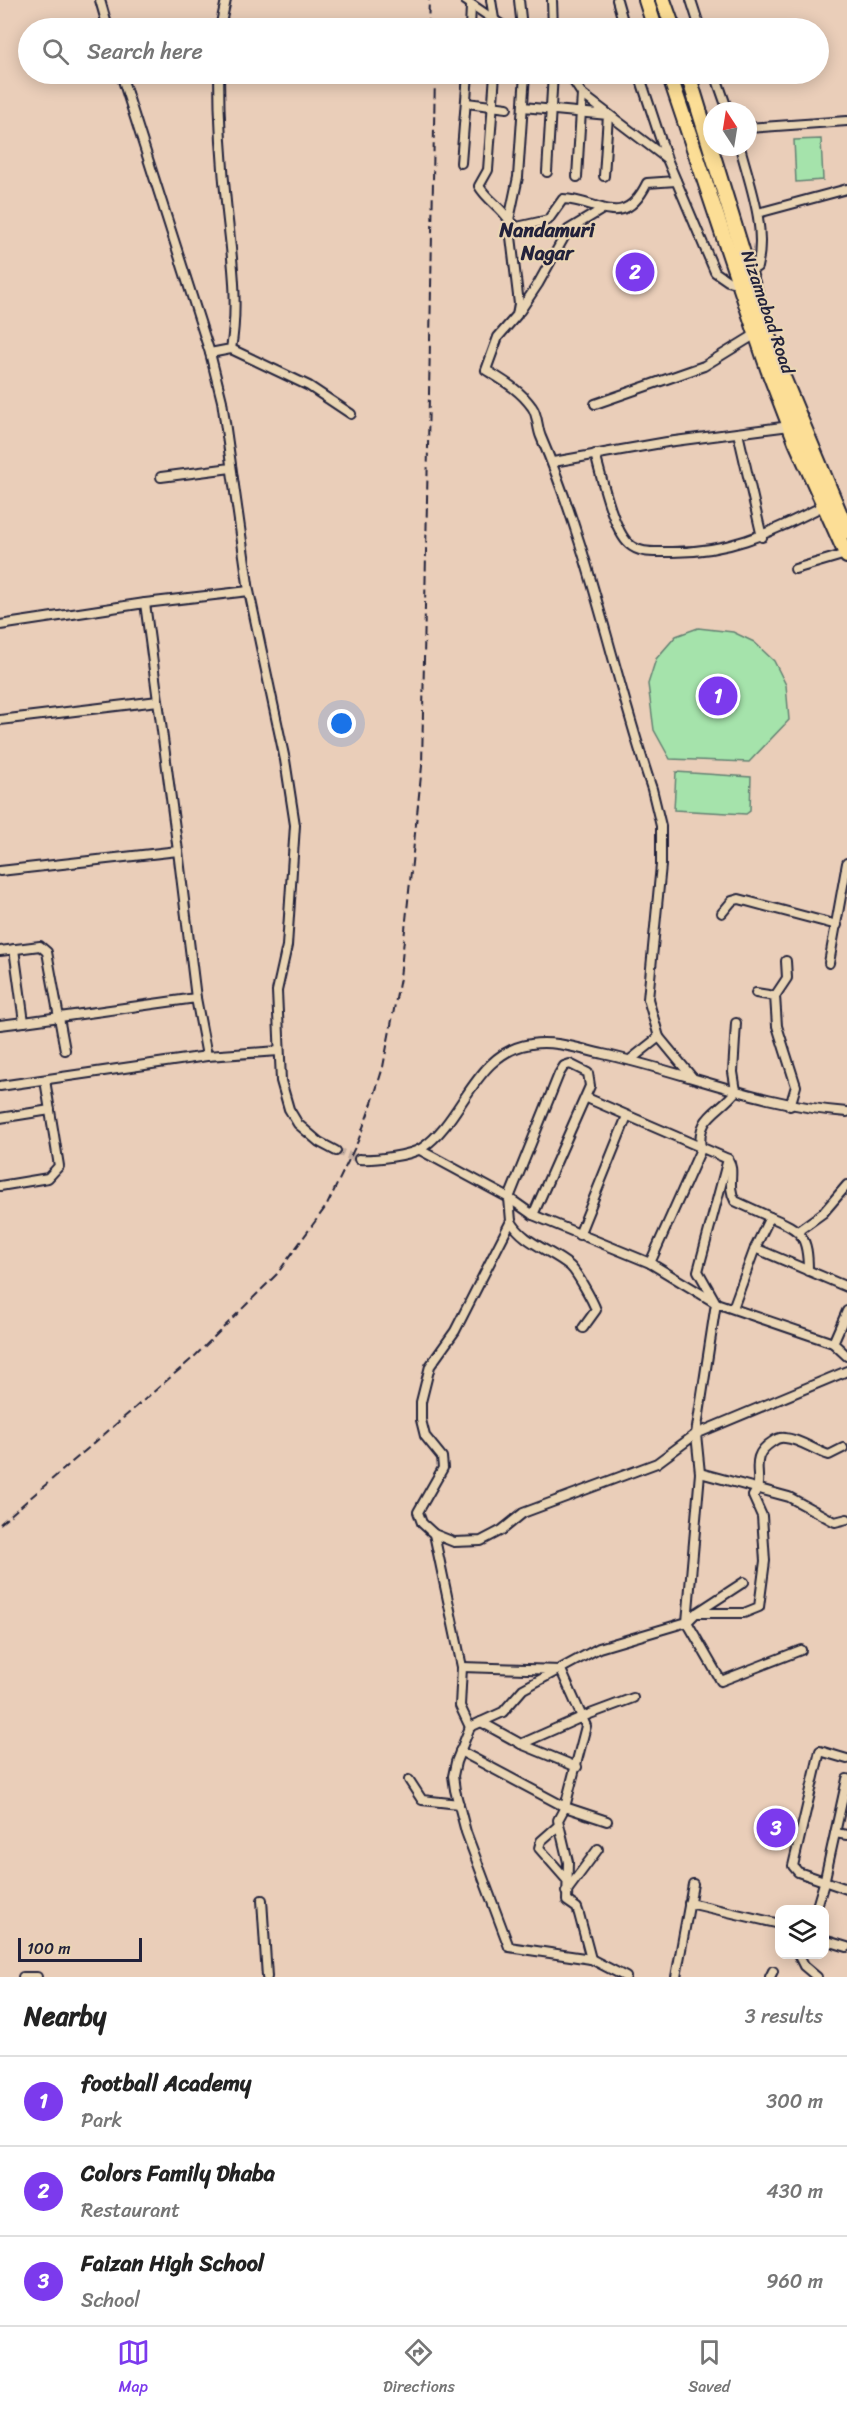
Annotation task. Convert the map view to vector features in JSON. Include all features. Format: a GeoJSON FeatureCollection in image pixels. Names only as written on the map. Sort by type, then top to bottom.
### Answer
{"type":"FeatureCollection","features":[{"type":"Feature","properties":{"kind":"highway"},"geometry":{"type":"LineString","coordinates":[[646,0],[652,18]]}},
{"type":"Feature","properties":{"kind":"highway"},"geometry":{"type":"LineString","coordinates":[[663,0],[669,18]]}},
{"type":"Feature","properties":{"kind":"highway","name":"Nizamabad Road"},"geometry":{"type":"LineString","coordinates":[[672,84],[756,334],[790,426],[847,555]]}},
{"type":"Feature","properties":{"kind":"highway","name":"Nizamabad Road"},"geometry":{"type":"LineString","coordinates":[[691,84],[775,358],[847,531]]}},
{"type":"Feature","properties":{"kind":"street"},"geometry":{"type":"LineString","coordinates":[[100,0],[105,18]]}},
{"type":"Feature","properties":{"kind":"street"},"geometry":{"type":"LineString","coordinates":[[222,18],[226,0]]}},
{"type":"Feature","properties":{"kind":"street"},"geometry":{"type":"LineString","coordinates":[[491,0],[496,18]]}},
{"type":"Feature","properties":{"kind":"street"},"geometry":{"type":"LineString","coordinates":[[519,0],[521,18]]}},
{"type":"Feature","properties":{"kind":"street"},"geometry":{"type":"LineString","coordinates":[[552,0],[553,18]]}},
{"type":"Feature","properties":{"kind":"street"},"geometry":{"type":"LineString","coordinates":[[617,0],[622,18]]}},
{"type":"Feature","properties":{"kind":"street"},"geometry":{"type":"LineString","coordinates":[[691,0],[697,18]]}},
{"type":"Feature","properties":{"kind":"street"},"geometry":{"type":"LineString","coordinates":[[468,3],[489,18]]}},
{"type":"Feature","properties":{"kind":"street"},"geometry":{"type":"LineString","coordinates":[[468,3],[469,18]]}},
{"type":"Feature","properties":{"kind":"street"},"geometry":{"type":"LineString","coordinates":[[125,84],[210,353],[222,401],[249,591],[285,760],[295,825],[287,946],[277,991],[281,1081],[289,1109],[298,1124],[319,1142],[336,1150]]}},
{"type":"Feature","properties":{"kind":"street"},"geometry":{"type":"LineString","coordinates":[[220,84],[227,211],[234,269],[235,327],[231,349]]}},
{"type":"Feature","properties":{"kind":"street"},"geometry":{"type":"LineString","coordinates":[[461,162],[468,84]]}},
{"type":"Feature","properties":{"kind":"street"},"geometry":{"type":"LineString","coordinates":[[494,84],[488,170],[479,186],[486,198],[518,227],[548,220],[563,199],[575,199],[601,210]]}},
{"type":"Feature","properties":{"kind":"street"},"geometry":{"type":"LineString","coordinates":[[518,315],[519,304],[509,220],[518,177],[524,84]]}},
{"type":"Feature","properties":{"kind":"street"},"geometry":{"type":"LineString","coordinates":[[547,172],[552,84]]}},
{"type":"Feature","properties":{"kind":"street"},"geometry":{"type":"LineString","coordinates":[[575,84],[582,93],[608,115],[667,159]]}},
{"type":"Feature","properties":{"kind":"street"},"geometry":{"type":"LineString","coordinates":[[642,84],[667,159],[715,272],[728,281],[739,284]]}},
{"type":"Feature","properties":{"kind":"street"},"geometry":{"type":"LineString","coordinates":[[719,84],[725,102]]}},
{"type":"Feature","properties":{"kind":"street"},"geometry":{"type":"LineString","coordinates":[[577,177],[582,93]]}},
{"type":"Feature","properties":{"kind":"street"},"geometry":{"type":"LineString","coordinates":[[467,103],[507,108]]}},
{"type":"Feature","properties":{"kind":"street"},"geometry":{"type":"LineString","coordinates":[[523,107],[580,115],[608,115]]}},
{"type":"Feature","properties":{"kind":"street"},"geometry":{"type":"LineString","coordinates":[[604,176],[608,115]]}},
{"type":"Feature","properties":{"kind":"street"},"geometry":{"type":"LineString","coordinates":[[757,127],[847,121]]}},
{"type":"Feature","properties":{"kind":"street"},"geometry":{"type":"LineString","coordinates":[[742,156],[758,213],[761,254],[757,267],[748,272]]}},
{"type":"Feature","properties":{"kind":"street"},"geometry":{"type":"LineString","coordinates":[[676,181],[647,183],[640,197],[626,208],[601,210],[568,230],[518,315],[498,337],[486,370],[518,390],[534,410],[540,435],[553,462],[585,557],[661,826],[659,896],[648,999],[659,1037],[693,1078]]}},
{"type":"Feature","properties":{"kind":"street"},"geometry":{"type":"LineString","coordinates":[[758,213],[847,189]]}},
{"type":"Feature","properties":{"kind":"street"},"geometry":{"type":"LineString","coordinates":[[595,404],[704,366],[756,334]]}},
{"type":"Feature","properties":{"kind":"street"},"geometry":{"type":"LineString","coordinates":[[210,353],[231,349],[309,386],[351,414]]}},
{"type":"Feature","properties":{"kind":"street"},"geometry":{"type":"LineString","coordinates":[[553,462],[790,426]]}},
{"type":"Feature","properties":{"kind":"street"},"geometry":{"type":"LineString","coordinates":[[738,433],[762,537]]}},
{"type":"Feature","properties":{"kind":"street"},"geometry":{"type":"LineString","coordinates":[[595,454],[619,529],[628,544],[644,552],[691,553],[762,537],[825,505]]}},
{"type":"Feature","properties":{"kind":"street"},"geometry":{"type":"LineString","coordinates":[[161,477],[231,468]]}},
{"type":"Feature","properties":{"kind":"street"},"geometry":{"type":"LineString","coordinates":[[795,569],[847,555]]}},
{"type":"Feature","properties":{"kind":"street"},"geometry":{"type":"LineString","coordinates":[[0,624],[249,591]]}},
{"type":"Feature","properties":{"kind":"street"},"geometry":{"type":"LineString","coordinates":[[145,603],[196,998],[207,1056]]}},
{"type":"Feature","properties":{"kind":"street"},"geometry":{"type":"LineString","coordinates":[[0,720],[158,701]]}},
{"type":"Feature","properties":{"kind":"street"},"geometry":{"type":"LineString","coordinates":[[0,871],[178,851]]}},
{"type":"Feature","properties":{"kind":"street"},"geometry":{"type":"LineString","coordinates":[[830,963],[847,863]]}},
{"type":"Feature","properties":{"kind":"street"},"geometry":{"type":"LineString","coordinates":[[722,913],[732,901],[739,899],[837,925]]}},
{"type":"Feature","properties":{"kind":"street"},"geometry":{"type":"LineString","coordinates":[[0,951],[40,946],[47,952],[65,1050]]}},
{"type":"Feature","properties":{"kind":"street"},"geometry":{"type":"LineString","coordinates":[[14,950],[24,1022]]}},
{"type":"Feature","properties":{"kind":"street"},"geometry":{"type":"LineString","coordinates":[[786,961],[787,978],[775,996],[777,1026],[796,1086],[789,1106]]}},
{"type":"Feature","properties":{"kind":"street"},"geometry":{"type":"LineString","coordinates":[[756,993],[775,996]]}},
{"type":"Feature","properties":{"kind":"street"},"geometry":{"type":"LineString","coordinates":[[0,1026],[196,998]]}},
{"type":"Feature","properties":{"kind":"street"},"geometry":{"type":"LineString","coordinates":[[650,1263],[702,1149],[699,1135],[708,1117],[726,1105],[736,1091],[733,1072],[736,1023]]}},
{"type":"Feature","properties":{"kind":"street"},"geometry":{"type":"LineString","coordinates":[[630,1060],[659,1037]]}},
{"type":"Feature","properties":{"kind":"street"},"geometry":{"type":"LineString","coordinates":[[359,1159],[376,1160],[420,1150],[437,1135],[482,1072],[511,1051],[529,1044],[551,1043],[630,1060],[789,1106],[847,1112]]}},
{"type":"Feature","properties":{"kind":"street"},"geometry":{"type":"LineString","coordinates":[[0,1086],[207,1056],[279,1051]]}},
{"type":"Feature","properties":{"kind":"street"},"geometry":{"type":"LineString","coordinates":[[533,1215],[587,1098],[590,1086],[588,1073],[567,1064],[559,1074],[509,1198],[511,1221],[517,1233],[573,1268],[596,1310],[583,1328]]}},
{"type":"Feature","properties":{"kind":"street"},"geometry":{"type":"LineString","coordinates":[[0,1186],[48,1179],[59,1166],[45,1080]]}},
{"type":"Feature","properties":{"kind":"street"},"geometry":{"type":"LineString","coordinates":[[587,1098],[728,1159],[732,1168],[729,1186],[735,1201],[798,1231],[807,1246],[808,1271]]}},
{"type":"Feature","properties":{"kind":"street"},"geometry":{"type":"LineString","coordinates":[[0,1118],[50,1110]]}},
{"type":"Feature","properties":{"kind":"street"},"geometry":{"type":"LineString","coordinates":[[579,1235],[627,1116]]}},
{"type":"Feature","properties":{"kind":"street"},"geometry":{"type":"LineString","coordinates":[[420,1150],[509,1198],[533,1215],[650,1263],[716,1303],[833,1343],[847,1356]]}},
{"type":"Feature","properties":{"kind":"street"},"geometry":{"type":"LineString","coordinates":[[728,1159],[698,1271],[716,1303],[696,1434],[700,1473],[687,1622],[721,1681],[801,1650]]}},
{"type":"Feature","properties":{"kind":"street"},"geometry":{"type":"LineString","coordinates":[[798,1231],[823,1213],[847,1185]]}},
{"type":"Feature","properties":{"kind":"street"},"geometry":{"type":"LineString","coordinates":[[734,1308],[755,1248],[770,1217]]}},
{"type":"Feature","properties":{"kind":"street"},"geometry":{"type":"LineString","coordinates":[[511,1221],[455,1331],[430,1366],[421,1402],[421,1420],[425,1436],[442,1457],[443,1468],[418,1512],[422,1523],[434,1534],[454,1542],[481,1541],[502,1530],[523,1513],[657,1463],[696,1434],[847,1371]]}},
{"type":"Feature","properties":{"kind":"street"},"geometry":{"type":"LineString","coordinates":[[755,1248],[847,1287]]}},
{"type":"Feature","properties":{"kind":"street"},"geometry":{"type":"LineString","coordinates":[[833,1343],[847,1311]]}},
{"type":"Feature","properties":{"kind":"street"},"geometry":{"type":"LineString","coordinates":[[697,1613],[744,1613],[759,1607],[765,1561],[762,1516],[753,1496],[757,1490],[757,1456],[777,1439],[786,1438],[829,1455],[843,1448]]}},
{"type":"Feature","properties":{"kind":"street"},"geometry":{"type":"LineString","coordinates":[[700,1473],[789,1497],[835,1522],[847,1519]]}},
{"type":"Feature","properties":{"kind":"street"},"geometry":{"type":"LineString","coordinates":[[434,1534],[462,1667],[460,1706],[470,1727]]}},
{"type":"Feature","properties":{"kind":"street"},"geometry":{"type":"LineString","coordinates":[[626,1977],[591,1959],[509,1947],[466,1832],[459,1804],[453,1776],[460,1751],[470,1727],[503,1712],[523,1689],[561,1671],[567,1664],[599,1648],[687,1622],[744,1582]]}},
{"type":"Feature","properties":{"kind":"street"},"geometry":{"type":"LineString","coordinates":[[462,1667],[561,1671]]}},
{"type":"Feature","properties":{"kind":"street"},"geometry":{"type":"LineString","coordinates":[[561,1671],[586,1726],[565,1807],[558,1814],[558,1826],[567,1851],[565,1894],[567,1901],[579,1914],[591,1959]]}},
{"type":"Feature","properties":{"kind":"street"},"geometry":{"type":"LineString","coordinates":[[521,1744],[582,1717],[633,1698]]}},
{"type":"Feature","properties":{"kind":"street"},"geometry":{"type":"LineString","coordinates":[[481,1722],[521,1744],[577,1767]]}},
{"type":"Feature","properties":{"kind":"street"},"geometry":{"type":"LineString","coordinates":[[460,1751],[565,1807],[607,1821]]}},
{"type":"Feature","properties":{"kind":"street"},"geometry":{"type":"LineString","coordinates":[[847,1759],[820,1751],[793,1866],[798,1872],[824,1883],[847,1889]]}},
{"type":"Feature","properties":{"kind":"street"},"geometry":{"type":"LineString","coordinates":[[817,1905],[847,1779]]}},
{"type":"Feature","properties":{"kind":"street"},"geometry":{"type":"LineString","coordinates":[[409,1780],[422,1800],[459,1804]]}},
{"type":"Feature","properties":{"kind":"street"},"geometry":{"type":"LineString","coordinates":[[558,1826],[541,1841],[539,1848],[567,1880]]}},
{"type":"Feature","properties":{"kind":"street"},"geometry":{"type":"LineString","coordinates":[[835,1833],[847,1835]]}},
{"type":"Feature","properties":{"kind":"street"},"geometry":{"type":"LineString","coordinates":[[565,1894],[598,1849]]}},
{"type":"Feature","properties":{"kind":"street"},"geometry":{"type":"LineString","coordinates":[[675,1977],[693,1884]]}},
{"type":"Feature","properties":{"kind":"street"},"geometry":{"type":"LineString","coordinates":[[262,1900],[267,1977]]}},
{"type":"Feature","properties":{"kind":"street"},"geometry":{"type":"LineString","coordinates":[[689,1903],[775,1923]]}},
{"type":"Feature","properties":{"kind":"street"},"geometry":{"type":"LineString","coordinates":[[829,1941],[847,1947]]}},
{"type":"Feature","properties":{"kind":"street"},"geometry":{"type":"LineString","coordinates":[[800,1959],[804,1966],[817,1977]]}},
{"type":"Feature","properties":{"kind":"street"},"geometry":{"type":"LineString","coordinates":[[23,1977],[37,1977]]}},
{"type":"Feature","properties":{"kind":"green space"},"geometry":{"type":"Polygon","coordinates":[[[821,139],[823,180],[796,182],[794,140],[821,139]]]}},
{"type":"Feature","properties":{"kind":"green space"},"geometry":{"type":"Polygon","coordinates":[[[698,628],[733,632],[754,642],[774,661],[786,685],[789,720],[749,762],[670,759],[654,730],[648,684],[656,659],[676,636],[698,628]]]}},
{"type":"Feature","properties":{"kind":"green space"},"geometry":{"type":"Polygon","coordinates":[[[676,772],[751,777],[750,811],[746,814],[674,810],[676,772]]]}},
{"type":"Feature","properties":{"kind":"tunnel"},"geometry":{"type":"LineString","coordinates":[[336,1151],[359,1159]]}},
{"type":"Feature","properties":{"kind":"railway"},"geometry":{"type":"LineString","coordinates":[[428,18],[429,0]]}},
{"type":"Feature","properties":{"kind":"railway"},"geometry":{"type":"LineString","coordinates":[[0,1524],[194,1357],[277,1274],[327,1205],[358,1141],[383,1067],[400,978],[422,766],[435,84]]}},
{"type":"Feature","properties":{"kind":"place","name":"Colors Family Dhaba"},"geometry":{"type":"Point","coordinates":[635,272]}},
{"type":"Feature","properties":{"kind":"place","name":"football Academy"},"geometry":{"type":"Point","coordinates":[718,696]}},
{"type":"Feature","properties":{"kind":"place","name":"Faizan High School"},"geometry":{"type":"Point","coordinates":[776,1828]}},
{"type":"Feature","properties":{"kind":"district","name":"Nandamuri Nagar"},"geometry":{"type":"Point","coordinates":[547,242]}}]}
